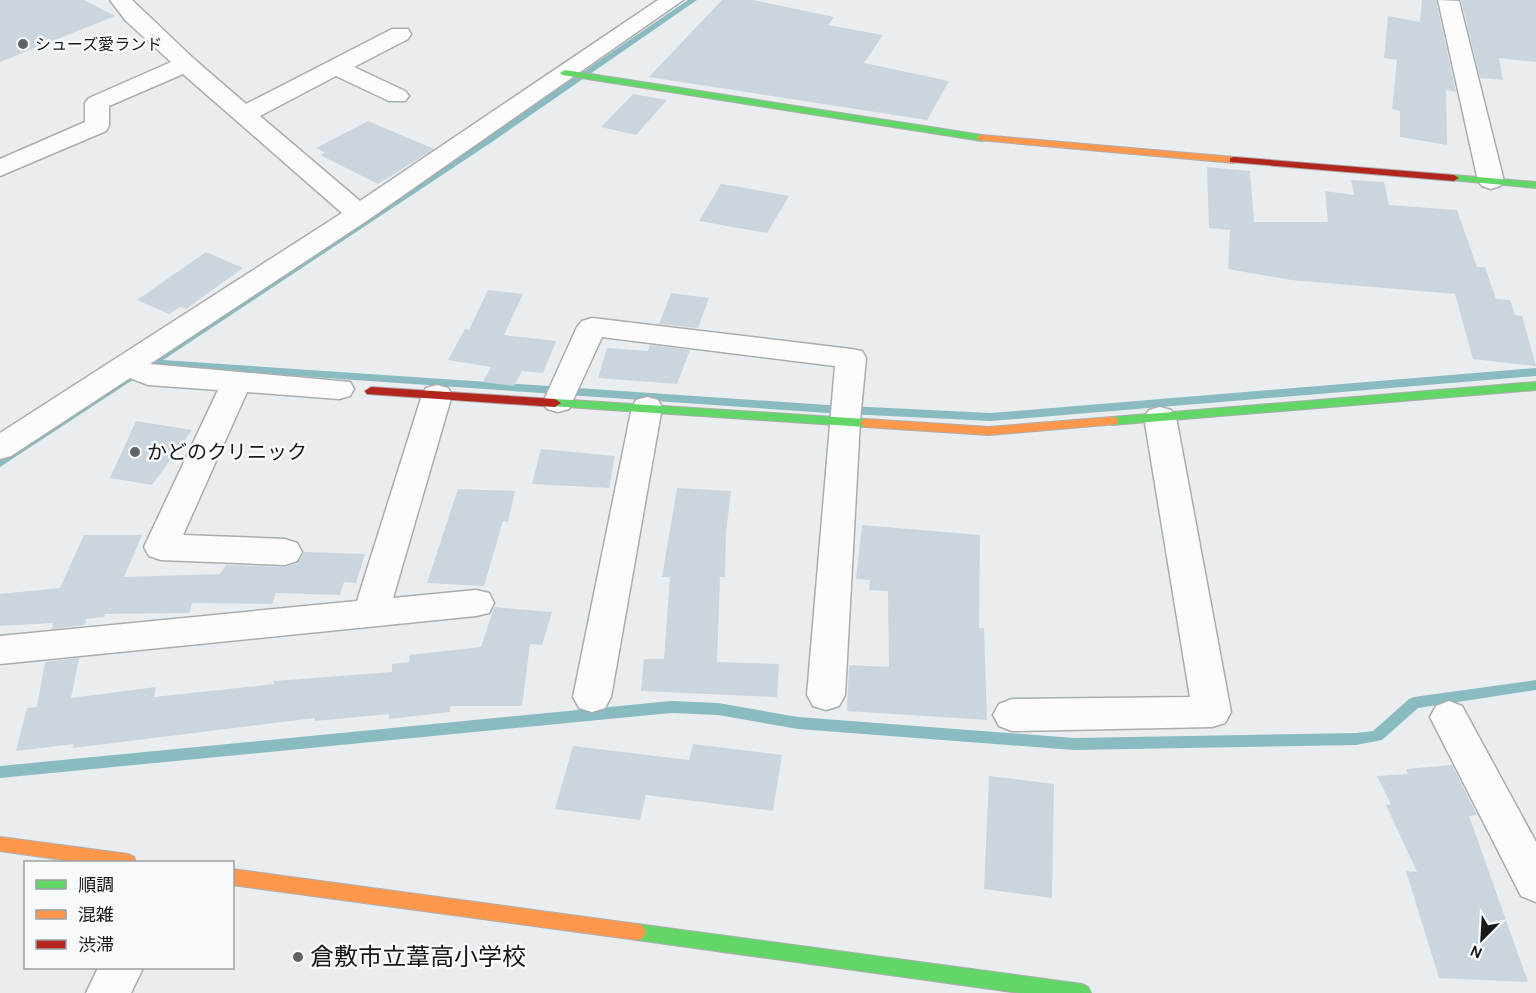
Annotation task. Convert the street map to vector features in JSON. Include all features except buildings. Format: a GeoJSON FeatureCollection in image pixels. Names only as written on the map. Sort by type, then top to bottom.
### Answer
{"type":"FeatureCollection","features":[{"type":"Feature","properties":{"kind":"street"},"geometry":{"type":"LineString","coordinates":[[122,0],[134,16],[186,64],[359,214]]}},
{"type":"Feature","properties":{"kind":"street"},"geometry":{"type":"LineString","coordinates":[[7,433],[136,369],[359,214],[575,76],[672,0]]}},
{"type":"Feature","properties":{"kind":"street"},"geometry":{"type":"LineString","coordinates":[[1448,1],[1491,181]]}},
{"type":"Feature","properties":{"kind":"street"},"geometry":{"type":"LineString","coordinates":[[245,114],[400,34]]}},
{"type":"Feature","properties":{"kind":"street"},"geometry":{"type":"LineString","coordinates":[[0,168],[97,126],[97,104],[186,64]]}},
{"type":"Feature","properties":{"kind":"street"},"geometry":{"type":"LineString","coordinates":[[335,67],[397,96]]}},
{"type":"Feature","properties":{"kind":"street"},"geometry":{"type":"LineString","coordinates":[[575,76],[1004,141],[1536,185]]}},
{"type":"Feature","properties":{"kind":"street"},"geometry":{"type":"LineString","coordinates":[[561,396],[592,327],[851,358],[845,413],[826,695]]}},
{"type":"Feature","properties":{"kind":"street"},"geometry":{"type":"LineString","coordinates":[[136,369],[237,381],[339,389]]}},
{"type":"Feature","properties":{"kind":"street"},"geometry":{"type":"LineString","coordinates":[[237,381],[161,547],[285,552]]}},
{"type":"Feature","properties":{"kind":"street"},"geometry":{"type":"LineString","coordinates":[[371,391],[437,395],[561,396],[647,407],[845,413],[989,430],[1536,386]]}},
{"type":"Feature","properties":{"kind":"street"},"geometry":{"type":"LineString","coordinates":[[371,613],[437,395]]}},
{"type":"Feature","properties":{"kind":"street"},"geometry":{"type":"LineString","coordinates":[[592,697],[647,407]]}},
{"type":"Feature","properties":{"kind":"street"},"geometry":{"type":"LineString","coordinates":[[1012,715],[1212,712],[1160,417]]}},
{"type":"Feature","properties":{"kind":"street"},"geometry":{"type":"LineString","coordinates":[[0,650],[476,603]]}},
{"type":"Feature","properties":{"kind":"street"},"geometry":{"type":"LineString","coordinates":[[1449,717],[1536,883]]}},
{"type":"Feature","properties":{"kind":"street"},"geometry":{"type":"LineString","coordinates":[[0,844],[121,861]]}},
{"type":"Feature","properties":{"kind":"street"},"geometry":{"type":"LineString","coordinates":[[234,877],[1082,993]]}},
{"type":"Feature","properties":{"kind":"street"},"geometry":{"type":"LineString","coordinates":[[108,993],[120,969]]}},
{"type":"Feature","properties":{"kind":"waterway"},"geometry":{"type":"LineString","coordinates":[[0,463],[486,142],[693,0]]}},
{"type":"Feature","properties":{"kind":"waterway"},"geometry":{"type":"LineString","coordinates":[[154,363],[828,409],[991,417],[1536,372]]}},
{"type":"Feature","properties":{"kind":"waterway"},"geometry":{"type":"LineString","coordinates":[[0,772],[671,707],[718,709],[798,723],[1074,744],[1356,739],[1377,736],[1414,703],[1536,685]]}},
{"type":"Feature","properties":{"kind":"traffic: fast"},"geometry":{"type":"LineString","coordinates":[[565,73],[982,138]]}},
{"type":"Feature","properties":{"kind":"traffic: fast"},"geometry":{"type":"LineString","coordinates":[[1454,178],[1536,185]]}},
{"type":"Feature","properties":{"kind":"traffic: fast"},"geometry":{"type":"LineString","coordinates":[[1112,421],[1536,386]]}},
{"type":"Feature","properties":{"kind":"traffic: fast"},"geometry":{"type":"LineString","coordinates":[[555,403],[865,423]]}},
{"type":"Feature","properties":{"kind":"traffic: fast"},"geometry":{"type":"LineString","coordinates":[[637,932],[1082,993]]}},
{"type":"Feature","properties":{"kind":"traffic: slow"},"geometry":{"type":"LineString","coordinates":[[982,138],[1234,160]]}},
{"type":"Feature","properties":{"kind":"traffic: slow"},"geometry":{"type":"LineString","coordinates":[[865,423],[989,431],[1112,421]]}},
{"type":"Feature","properties":{"kind":"traffic: slow"},"geometry":{"type":"LineString","coordinates":[[0,844],[121,861]]}},
{"type":"Feature","properties":{"kind":"traffic: slow"},"geometry":{"type":"LineString","coordinates":[[234,877],[637,932]]}},
{"type":"Feature","properties":{"kind":"traffic: jam"},"geometry":{"type":"LineString","coordinates":[[1234,160],[1454,178]]}},
{"type":"Feature","properties":{"kind":"traffic: jam"},"geometry":{"type":"LineString","coordinates":[[371,391],[555,403]]}},
{"type":"Feature","properties":{"kind":"place","name":"シューズ愛ランド"},"geometry":{"type":"Point","coordinates":[23,44]}},
{"type":"Feature","properties":{"kind":"place","name":"かどのクリニック"},"geometry":{"type":"Point","coordinates":[135,452]}},
{"type":"Feature","properties":{"kind":"place","name":"倉敷市立葦高小学校"},"geometry":{"type":"Point","coordinates":[298,957]}}]}
